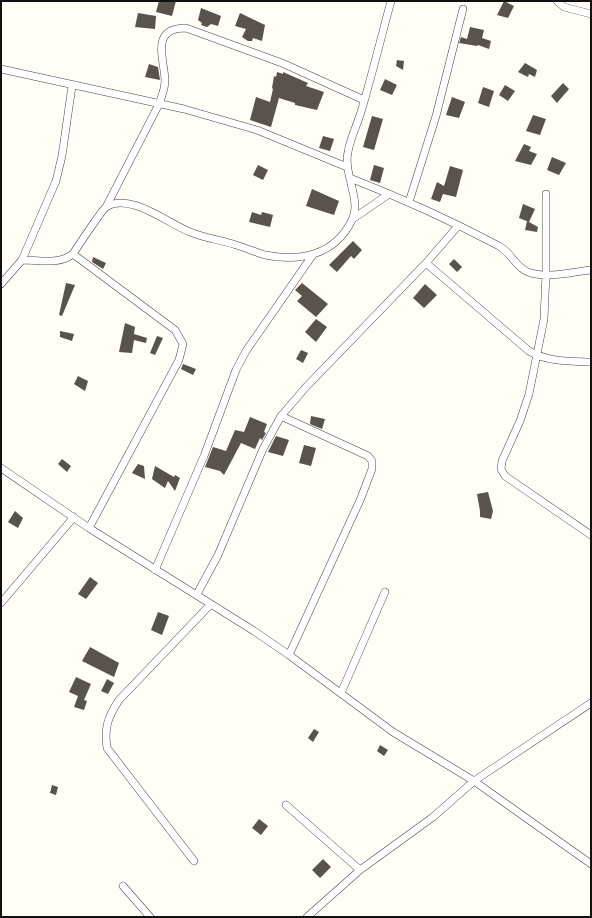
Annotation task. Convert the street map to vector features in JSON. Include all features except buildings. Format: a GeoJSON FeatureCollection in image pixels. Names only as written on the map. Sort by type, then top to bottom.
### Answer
{"type":"FeatureCollection","features":[{"type":"Feature","properties":{"kind":"street"},"geometry":{"type":"LineString","coordinates":[[354,218],[354,192],[347,167],[348,153],[391,1]]}},
{"type":"Feature","properties":{"kind":"street"},"geometry":{"type":"LineString","coordinates":[[557,1],[564,7],[591,14]]}},
{"type":"Feature","properties":{"kind":"street"},"geometry":{"type":"LineString","coordinates":[[409,202],[436,116],[463,9]]}},
{"type":"Feature","properties":{"kind":"street"},"geometry":{"type":"LineString","coordinates":[[22,260],[61,261],[73,254],[106,207],[159,104],[165,88],[160,52],[161,42],[168,32],[177,28],[186,28],[282,63],[364,100]]}},
{"type":"Feature","properties":{"kind":"street"},"geometry":{"type":"LineString","coordinates":[[1,69],[72,86],[159,104],[257,130],[347,167]]}},
{"type":"Feature","properties":{"kind":"street"},"geometry":{"type":"LineString","coordinates":[[1,284],[22,260],[56,181],[62,156],[72,86]]}},
{"type":"Feature","properties":{"kind":"street"},"geometry":{"type":"LineString","coordinates":[[350,178],[409,202],[501,247],[518,266],[526,272],[546,274],[591,270]]}},
{"type":"Feature","properties":{"kind":"street"},"geometry":{"type":"LineString","coordinates":[[156,570],[204,456],[236,370],[246,351],[312,256],[343,236],[354,218],[389,194]]}},
{"type":"Feature","properties":{"kind":"street"},"geometry":{"type":"LineString","coordinates":[[546,194],[546,274],[544,319],[538,356],[529,394],[520,421],[502,461],[501,469],[505,476],[591,535]]}},
{"type":"Feature","properties":{"kind":"street"},"geometry":{"type":"LineString","coordinates":[[106,207],[119,203],[130,203],[191,233],[236,244],[264,254],[289,258],[312,256]]}},
{"type":"Feature","properties":{"kind":"street"},"geometry":{"type":"LineString","coordinates":[[197,594],[218,555],[263,449],[281,416],[306,387],[426,263],[458,226]]}},
{"type":"Feature","properties":{"kind":"street"},"geometry":{"type":"LineString","coordinates":[[73,254],[175,330],[183,344],[179,360],[88,528]]}},
{"type":"Feature","properties":{"kind":"street"},"geometry":{"type":"LineString","coordinates":[[426,263],[500,328],[538,356],[591,362]]}},
{"type":"Feature","properties":{"kind":"street"},"geometry":{"type":"LineString","coordinates":[[281,416],[368,456],[372,461],[372,469],[361,498],[289,655]]}},
{"type":"Feature","properties":{"kind":"street"},"geometry":{"type":"LineString","coordinates":[[2,470],[74,517],[88,528],[197,594],[289,655],[411,744],[474,780],[591,864]]}},
{"type":"Feature","properties":{"kind":"street"},"geometry":{"type":"LineString","coordinates":[[1,603],[74,517]]}},
{"type":"Feature","properties":{"kind":"street"},"geometry":{"type":"LineString","coordinates":[[341,693],[385,592]]}},
{"type":"Feature","properties":{"kind":"street"},"geometry":{"type":"LineString","coordinates":[[194,861],[107,748],[105,735],[108,717],[119,700],[211,604]]}},
{"type":"Feature","properties":{"kind":"street"},"geometry":{"type":"LineString","coordinates":[[307,917],[360,870],[438,813],[474,780],[591,703]]}},
{"type":"Feature","properties":{"kind":"street"},"geometry":{"type":"LineString","coordinates":[[286,805],[360,870]]}},
{"type":"Feature","properties":{"kind":"street"},"geometry":{"type":"LineString","coordinates":[[123,886],[150,917]]}}]}
